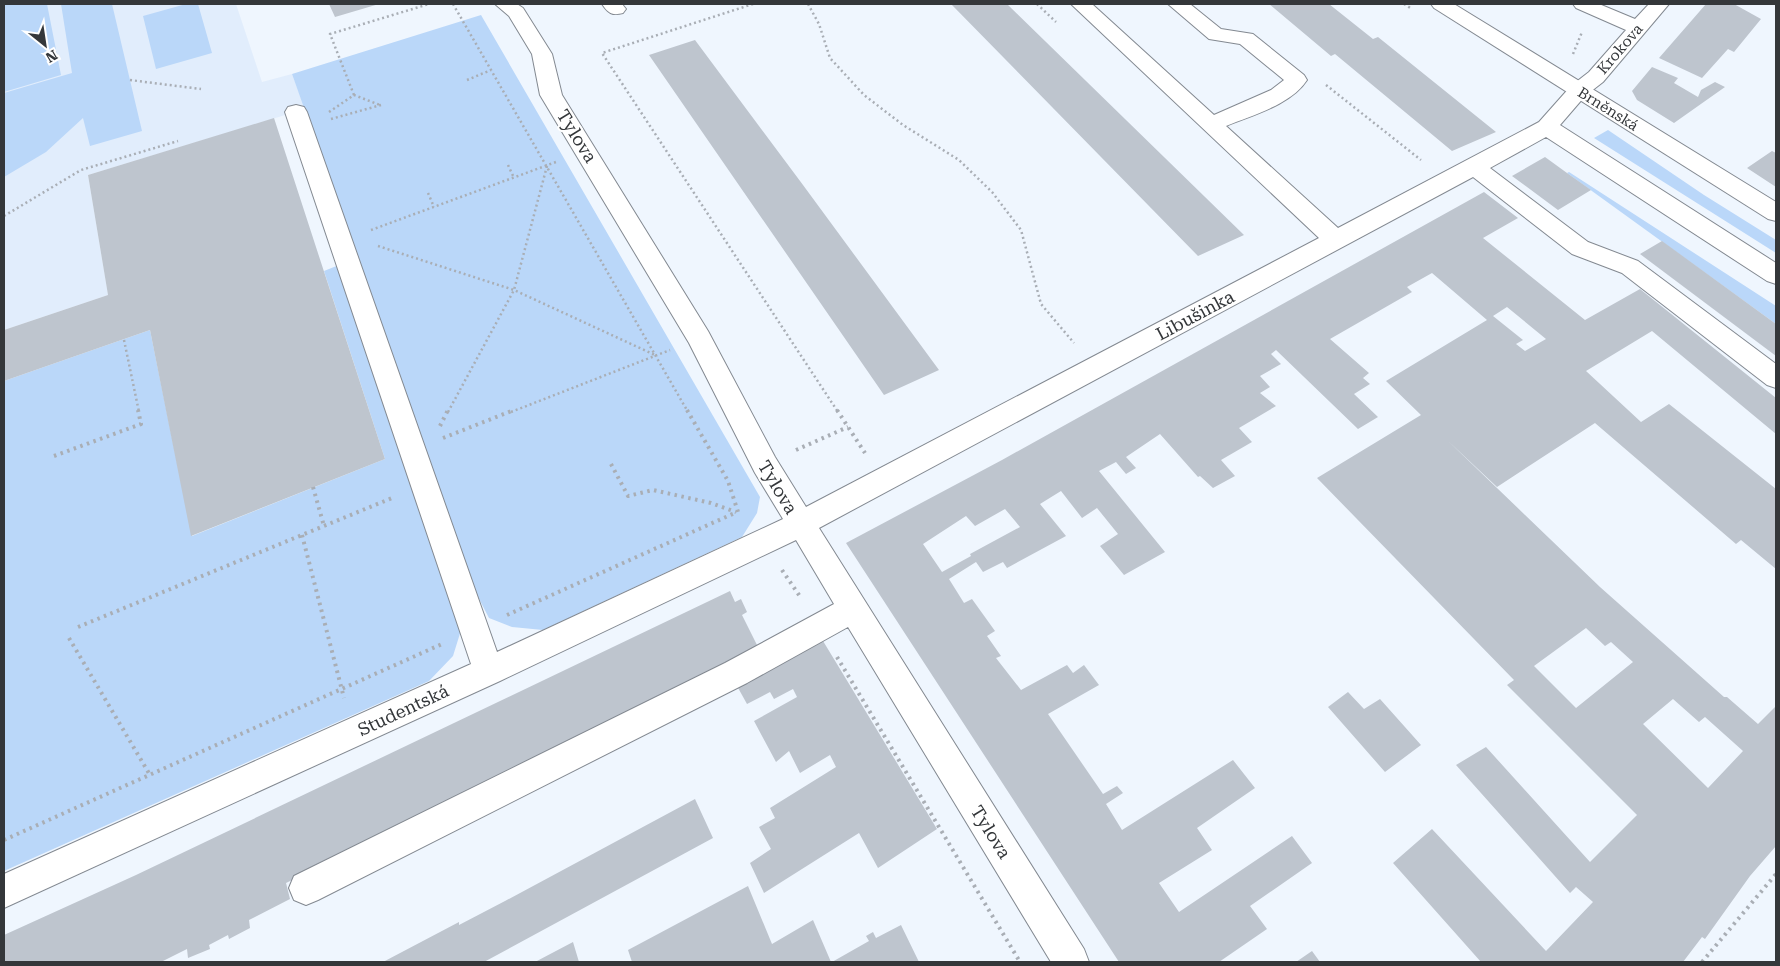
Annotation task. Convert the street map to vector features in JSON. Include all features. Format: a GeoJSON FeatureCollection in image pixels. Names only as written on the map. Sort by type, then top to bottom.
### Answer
{"type":"FeatureCollection","features":[{"type":"Feature","properties":{"kind":"street","name":"Tylova"},"geometry":{"type":"LineString","coordinates":[[505,4],[516,12],[542,54],[552,95],[699,338],[765,465],[1071,962]]}},
{"type":"Feature","properties":{"kind":"street"},"geometry":{"type":"LineString","coordinates":[[1081,4],[1336,240]]}},
{"type":"Feature","properties":{"kind":"street"},"geometry":{"type":"LineString","coordinates":[[1178,4],[1216,35],[1246,38],[1297,80],[1278,95],[1210,124]]}},
{"type":"Feature","properties":{"kind":"street","name":"Brněnská"},"geometry":{"type":"LineString","coordinates":[[1441,4],[1776,213]]}},
{"type":"Feature","properties":{"kind":"street"},"geometry":{"type":"LineString","coordinates":[[1583,4],[1638,28]]}},
{"type":"Feature","properties":{"kind":"street","name":"Krokova"},"geometry":{"type":"LineString","coordinates":[[1578,91],[1596,76],[1659,4]]}},
{"type":"Feature","properties":{"kind":"street","name":"Libušinka"},"geometry":{"type":"LineString","coordinates":[[801,524],[1548,127],[1578,91]]}},
{"type":"Feature","properties":{"kind":"street"},"geometry":{"type":"LineString","coordinates":[[303,121],[345,239],[421,476],[488,670]]}},
{"type":"Feature","properties":{"kind":"street"},"geometry":{"type":"LineString","coordinates":[[1548,127],[1776,275]]}},
{"type":"Feature","properties":{"kind":"street"},"geometry":{"type":"LineString","coordinates":[[1474,167],[1580,248],[1630,267],[1776,378]]}},
{"type":"Feature","properties":{"kind":"street","name":"Studentská"},"geometry":{"type":"LineString","coordinates":[[4,892],[801,524]]}},
{"type":"Feature","properties":{"kind":"street"},"geometry":{"type":"LineString","coordinates":[[306,888],[736,673],[853,609]]}},
{"type":"Feature","properties":{"kind":"path"},"geometry":{"type":"LineString","coordinates":[[303,121],[381,105],[351,92],[330,34],[429,4]]}},
{"type":"Feature","properties":{"kind":"path"},"geometry":{"type":"LineString","coordinates":[[453,4],[728,482],[737,512],[767,569],[780,568],[791,581],[1020,962]]}},
{"type":"Feature","properties":{"kind":"path"},"geometry":{"type":"LineString","coordinates":[[753,4],[602,53],[866,455]]}},
{"type":"Feature","properties":{"kind":"path"},"geometry":{"type":"LineString","coordinates":[[808,4],[820,24],[830,58],[864,95],[903,125],[959,160],[992,192],[1021,230],[1041,304],[1078,348]]}},
{"type":"Feature","properties":{"kind":"path"},"geometry":{"type":"LineString","coordinates":[[1037,4],[1058,24]]}},
{"type":"Feature","properties":{"kind":"path"},"geometry":{"type":"LineString","coordinates":[[467,80],[491,70]]}},
{"type":"Feature","properties":{"kind":"path"},"geometry":{"type":"LineString","coordinates":[[130,80],[201,89]]}},
{"type":"Feature","properties":{"kind":"path"},"geometry":{"type":"LineString","coordinates":[[1324,83],[1447,181]]}},
{"type":"Feature","properties":{"kind":"path"},"geometry":{"type":"LineString","coordinates":[[303,121],[354,94]]}},
{"type":"Feature","properties":{"kind":"path"},"geometry":{"type":"LineString","coordinates":[[4,216],[81,170],[178,141]]}},
{"type":"Feature","properties":{"kind":"path"},"geometry":{"type":"LineString","coordinates":[[345,239],[587,151]]}},
{"type":"Feature","properties":{"kind":"path"},"geometry":{"type":"LineString","coordinates":[[508,165],[514,178]]}},
{"type":"Feature","properties":{"kind":"path"},"geometry":{"type":"LineString","coordinates":[[78,626],[324,526],[421,476],[430,443],[514,290],[547,166]]}},
{"type":"Feature","properties":{"kind":"path"},"geometry":{"type":"LineString","coordinates":[[428,194],[434,207]]}},
{"type":"Feature","properties":{"kind":"path"},"geometry":{"type":"LineString","coordinates":[[345,239],[514,290],[656,356]]}},
{"type":"Feature","properties":{"kind":"path"},"geometry":{"type":"LineString","coordinates":[[430,443],[699,338]]}},
{"type":"Feature","properties":{"kind":"path"},"geometry":{"type":"LineString","coordinates":[[54,456],[141,424],[124,340]]}},
{"type":"Feature","properties":{"kind":"path"},"geometry":{"type":"LineString","coordinates":[[611,464],[628,496],[654,490],[711,503],[737,512]]}},
{"type":"Feature","properties":{"kind":"path"},"geometry":{"type":"LineString","coordinates":[[313,487],[324,526]]}},
{"type":"Feature","properties":{"kind":"path"},"geometry":{"type":"LineString","coordinates":[[4,840],[737,512]]}},
{"type":"Feature","properties":{"kind":"path"},"geometry":{"type":"LineString","coordinates":[[302,535],[354,732]]}},
{"type":"Feature","properties":{"kind":"path"},"geometry":{"type":"LineString","coordinates":[[69,638],[150,775]]}},
{"type":"Feature","properties":{"kind":"path"},"geometry":{"type":"LineString","coordinates":[[1702,962],[1776,874]]}},
{"type":"Feature","properties":{"kind":"shaded area"},"geometry":{"type":"Polygon","coordinates":[[[4,4],[236,4],[262,82],[292,74],[305,109],[88,175],[108,295],[4,330],[4,4]]]}},
{"type":"Feature","properties":{"kind":"shaded area"},"geometry":{"type":"Polygon","coordinates":[[[4,4],[47,4],[61,75],[4,92],[4,4]]]}},
{"type":"Feature","properties":{"kind":"shaded area"},"geometry":{"type":"Polygon","coordinates":[[[61,4],[112,4],[142,131],[90,146],[83,118],[46,152],[4,177],[4,93],[72,73],[61,4]]]}},
{"type":"Feature","properties":{"kind":"shaded area"},"geometry":{"type":"Polygon","coordinates":[[[186,4],[198,4],[212,53],[156,69],[143,16],[186,4]]]}},
{"type":"Feature","properties":{"kind":"shaded area"},"geometry":{"type":"Polygon","coordinates":[[[481,15],[760,497],[757,513],[742,537],[543,630],[512,627],[489,618],[476,593],[292,74],[481,15]]]}},
{"type":"Feature","properties":{"kind":"shaded area"},"geometry":{"type":"Polygon","coordinates":[[[1608,130],[1704,195],[1776,240],[1776,253],[1594,138],[1608,130]]]}},
{"type":"Feature","properties":{"kind":"shaded area"},"geometry":{"type":"Polygon","coordinates":[[[1569,172],[1776,306],[1776,324],[1567,173],[1569,172]]]}},
{"type":"Feature","properties":{"kind":"shaded area"},"geometry":{"type":"Polygon","coordinates":[[[339,265],[462,627],[453,656],[429,681],[4,871],[4,381],[150,330],[192,536],[385,459],[324,271],[339,265]]]}},
{"type":"Feature","properties":{"kind":"building"},"geometry":{"type":"Polygon","coordinates":[[[329,4],[379,4],[335,17],[329,4]]]}},
{"type":"Feature","properties":{"kind":"building"},"geometry":{"type":"Polygon","coordinates":[[[951,4],[1007,4],[1244,235],[1198,256],[951,4]]]}},
{"type":"Feature","properties":{"kind":"building"},"geometry":{"type":"Polygon","coordinates":[[[1269,4],[1329,4],[1373,39],[1378,37],[1496,132],[1452,151],[1335,54],[1331,56],[1269,4]]]}},
{"type":"Feature","properties":{"kind":"building"},"geometry":{"type":"Polygon","coordinates":[[[1706,4],[1734,4],[1761,19],[1734,52],[1728,49],[1702,78],[1659,58],[1706,4]]]}},
{"type":"Feature","properties":{"kind":"building"},"geometry":{"type":"Polygon","coordinates":[[[695,40],[939,370],[884,395],[649,55],[695,40]]]}},
{"type":"Feature","properties":{"kind":"building"},"geometry":{"type":"Polygon","coordinates":[[[1652,67],[1678,78],[1674,83],[1698,97],[1701,90],[1715,82],[1725,87],[1674,123],[1637,100],[1632,91],[1652,67]]]}},
{"type":"Feature","properties":{"kind":"building"},"geometry":{"type":"Polygon","coordinates":[[[274,118],[385,459],[191,536],[150,330],[4,381],[4,330],[108,295],[88,175],[274,118]]]}},
{"type":"Feature","properties":{"kind":"building"},"geometry":{"type":"Polygon","coordinates":[[[1772,151],[1776,153],[1776,187],[1747,168],[1772,151]]]}},
{"type":"Feature","properties":{"kind":"building"},"geometry":{"type":"Polygon","coordinates":[[[1545,157],[1591,190],[1558,210],[1512,176],[1545,157]]]}},
{"type":"Feature","properties":{"kind":"building"},"geometry":{"type":"Polygon","coordinates":[[[1484,192],[1518,218],[1483,238],[1585,320],[1640,289],[1776,398],[1776,434],[1652,331],[1586,371],[1641,422],[1669,404],[1776,489],[1776,569],[1741,540],[1736,544],[1595,423],[1497,487],[1446,439],[1600,587],[1724,697],[1727,697],[1758,724],[1776,706],[1776,846],[1750,876],[1705,939],[1702,937],[1683,962],[1481,962],[1393,863],[1432,829],[1546,951],[1593,902],[1576,887],[1570,893],[1456,765],[1486,747],[1590,862],[1637,815],[1507,685],[1514,680],[1317,478],[1421,415],[1386,381],[1487,320],[1432,273],[1407,287],[1412,292],[1330,339],[1369,373],[1363,378],[1370,384],[1354,394],[1378,417],[1358,429],[1276,350],[1271,354],[1281,364],[1260,376],[1270,387],[1260,393],[1276,406],[1239,428],[1252,442],[1221,460],[1235,476],[1213,488],[1200,476],[1198,477],[1160,434],[1126,457],[1136,468],[1126,474],[1116,462],[1099,471],[1165,552],[1124,575],[1100,546],[1118,534],[1097,508],[1082,518],[1061,491],[1040,504],[1066,536],[1007,568],[1003,562],[983,572],[976,562],[949,579],[964,603],[972,599],[995,631],[987,636],[1001,656],[996,658],[1021,690],[1067,665],[1073,673],[1084,665],[1099,685],[1048,714],[1103,794],[1117,786],[1123,793],[1106,804],[1122,830],[1233,760],[1255,788],[1197,828],[1212,850],[1159,883],[1179,912],[1292,836],[1312,863],[1250,906],[1267,929],[1219,962],[1119,962],[846,543],[1002,460],[1484,192]],[[1507,307],[1493,316],[1523,340],[1516,344],[1525,351],[1546,339],[1507,307]],[[1005,509],[975,526],[966,516],[923,544],[942,572],[971,556],[970,554],[1020,527],[1005,509]],[[1586,628],[1534,666],[1576,708],[1633,662],[1611,642],[1605,646],[1586,628]],[[1673,699],[1643,724],[1708,788],[1743,751],[1705,717],[1699,722],[1673,699]]]}},
{"type":"Feature","properties":{"kind":"building"},"geometry":{"type":"Polygon","coordinates":[[[1662,241],[1776,324],[1776,356],[1640,254],[1662,241]]]}},
{"type":"Feature","properties":{"kind":"building"},"geometry":{"type":"Polygon","coordinates":[[[730,591],[735,602],[741,599],[747,612],[742,615],[760,651],[286,883],[290,899],[249,920],[250,928],[229,939],[228,935],[209,945],[210,949],[188,958],[187,949],[161,962],[4,962],[4,935],[136,875],[730,591]]]}},
{"type":"Feature","properties":{"kind":"building"},"geometry":{"type":"Polygon","coordinates":[[[820,636],[937,829],[878,868],[859,833],[764,893],[750,863],[771,849],[759,827],[775,818],[770,808],[836,767],[830,755],[800,773],[789,751],[776,762],[754,721],[797,697],[793,689],[774,699],[770,692],[747,704],[737,686],[820,636]]]}},
{"type":"Feature","properties":{"kind":"building"},"geometry":{"type":"Polygon","coordinates":[[[1348,692],[1364,709],[1380,699],[1421,745],[1385,772],[1328,707],[1348,692]]]}},
{"type":"Feature","properties":{"kind":"building"},"geometry":{"type":"Polygon","coordinates":[[[695,799],[713,838],[484,962],[383,962],[459,922],[459,925],[505,901],[695,799]]]}},
{"type":"Feature","properties":{"kind":"building"},"geometry":{"type":"Polygon","coordinates":[[[748,886],[772,944],[813,920],[831,962],[632,962],[628,950],[748,886]]]}},
{"type":"Feature","properties":{"kind":"building"},"geometry":{"type":"Polygon","coordinates":[[[901,925],[919,962],[832,962],[869,941],[866,936],[873,932],[876,938],[901,925]]]}},
{"type":"Feature","properties":{"kind":"building"},"geometry":{"type":"Polygon","coordinates":[[[573,942],[579,962],[535,962],[573,942]]]}},
{"type":"Feature","properties":{"kind":"building"},"geometry":{"type":"Polygon","coordinates":[[[1312,951],[1320,962],[1296,962],[1312,951]]]}}]}
